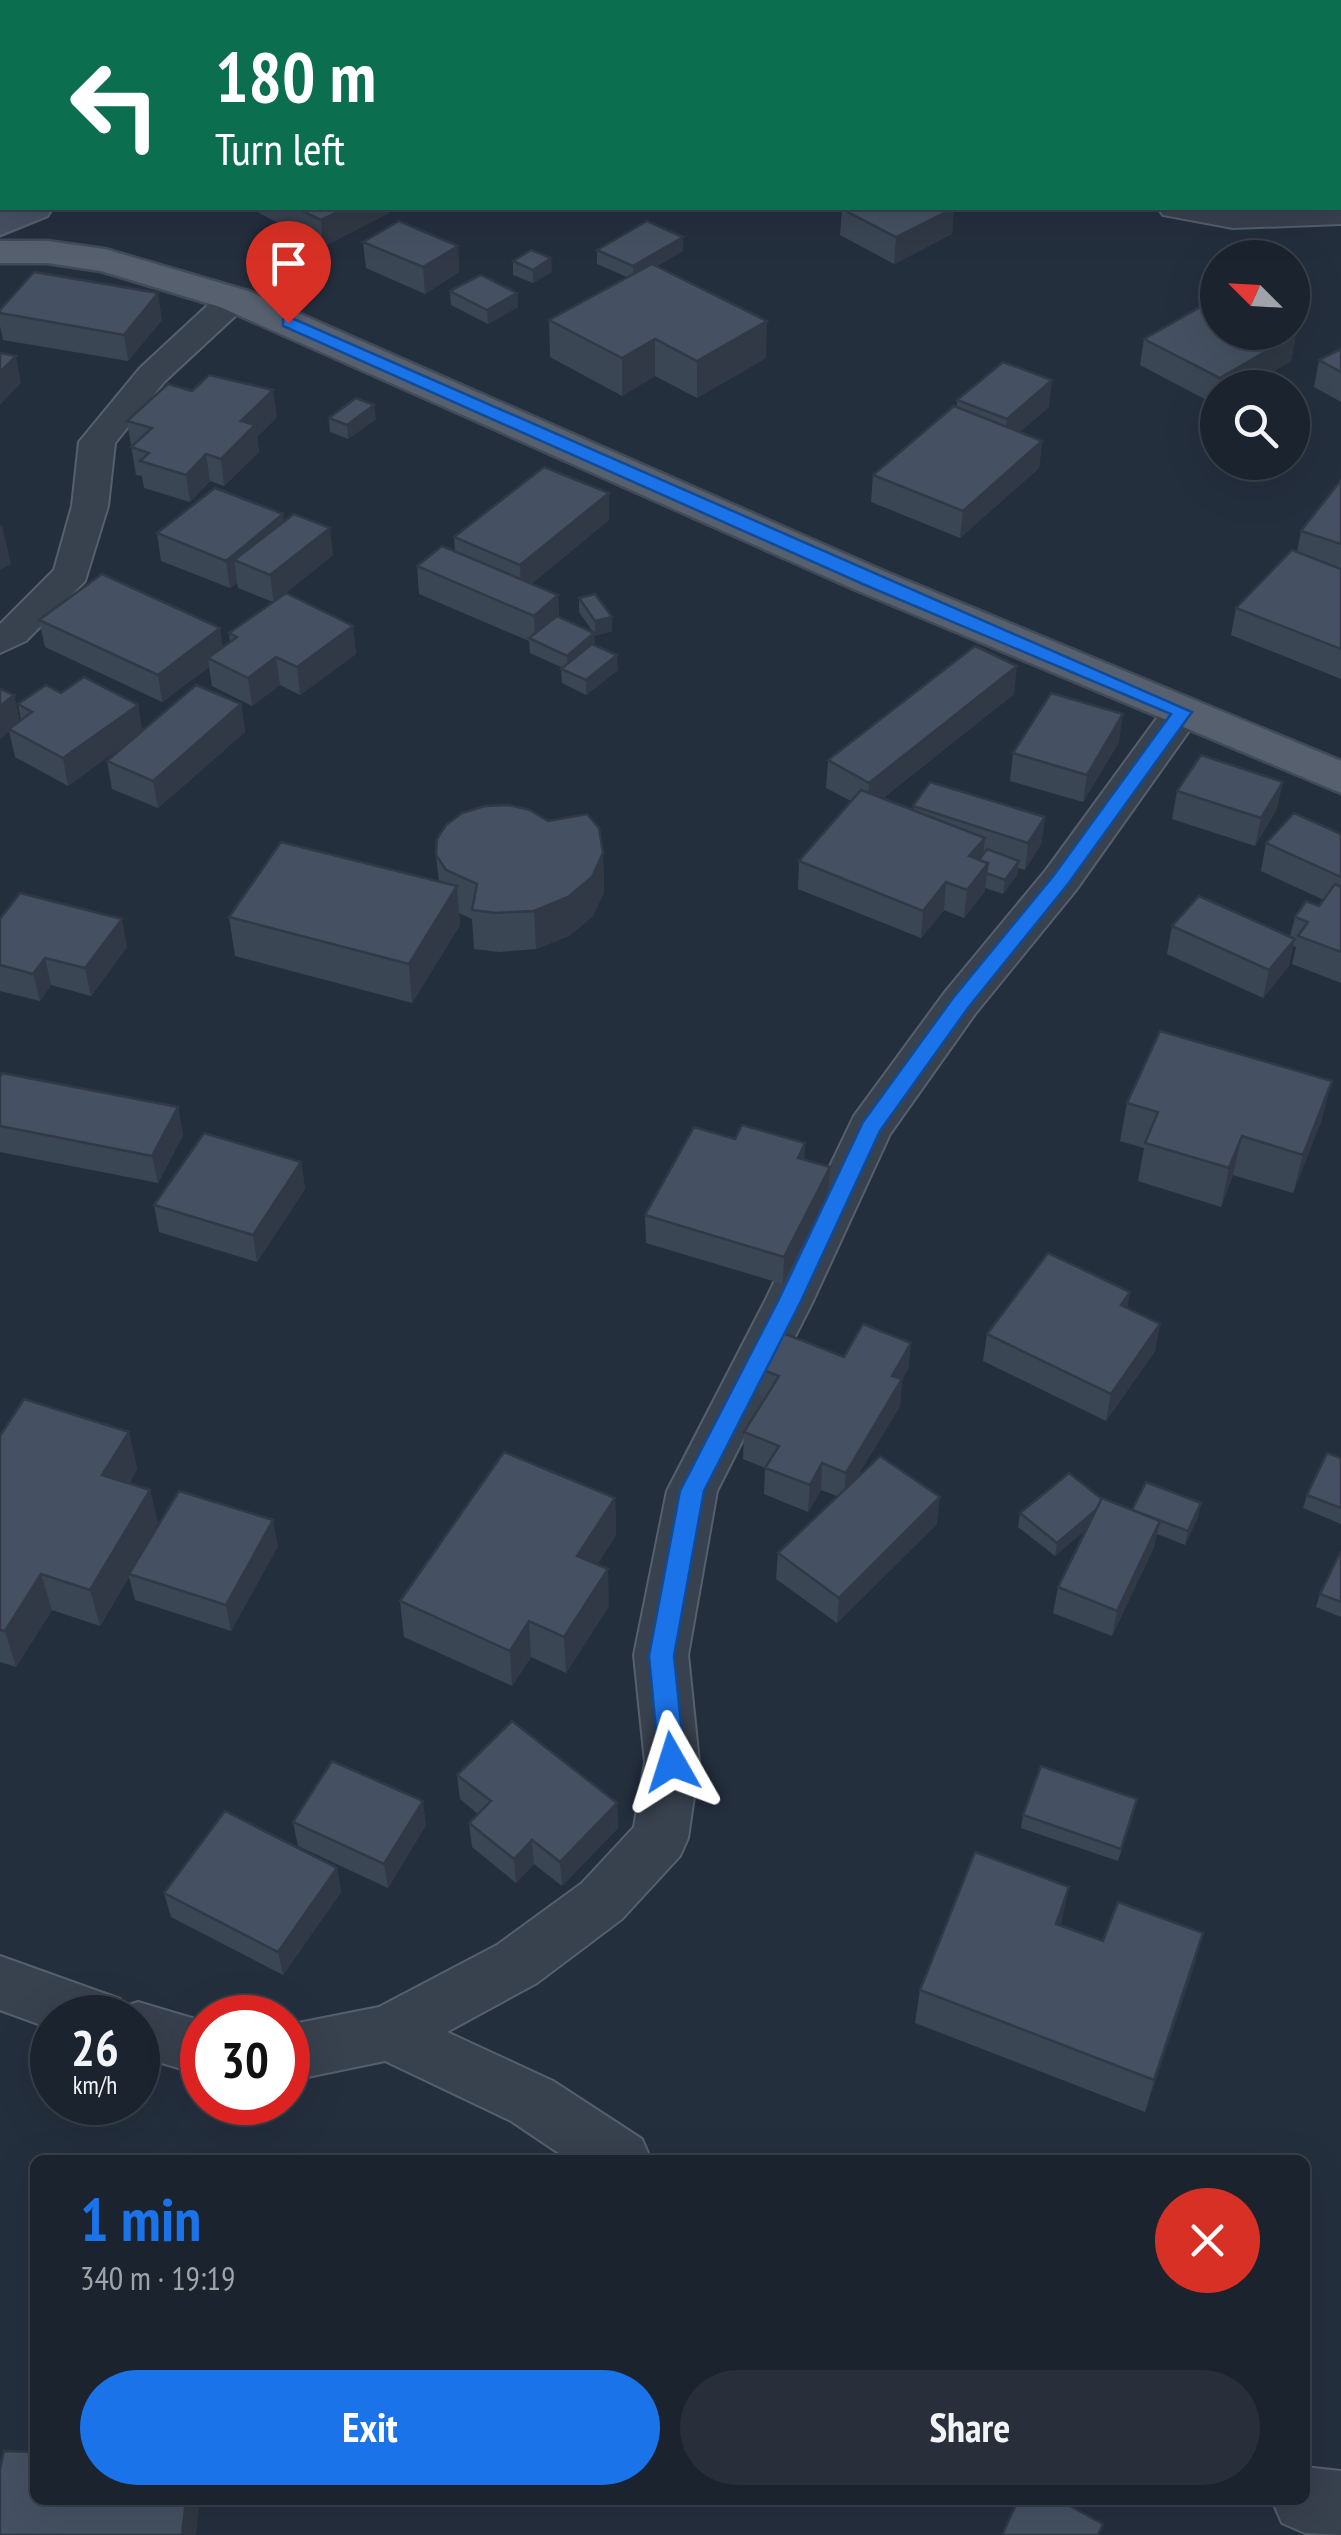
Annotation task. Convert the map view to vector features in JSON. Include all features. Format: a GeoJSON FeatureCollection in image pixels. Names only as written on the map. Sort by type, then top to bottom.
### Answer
{"type":"FeatureCollection","features":[{"type":"Feature","properties":{"kind":"main road"},"geometry":{"type":"LineString","coordinates":[[0,224],[30,210]]}},
{"type":"Feature","properties":{"kind":"main road"},"geometry":{"type":"LineString","coordinates":[[0,252],[46,252],[104,260],[234,299],[871,581],[1341,778]]}},
{"type":"Feature","properties":{"kind":"street"},"geometry":{"type":"LineString","coordinates":[[1186,210],[1232,218],[1341,214]]}},
{"type":"Feature","properties":{"kind":"street"},"geometry":{"type":"LineString","coordinates":[[0,640],[13,633],[72,574],[90,506],[97,442],[152,375],[234,299]]}},
{"type":"Feature","properties":{"kind":"street"},"geometry":{"type":"LineString","coordinates":[[310,2048],[388,2033],[517,1964],[602,1901],[660,1838],[672,1762],[661,1656],[692,1491],[789,1301],[870,1128],[960,1003],[1061,880],[1182,712]]}},
{"type":"Feature","properties":{"kind":"street"},"geometry":{"type":"LineString","coordinates":[[0,1983],[34,1995]]}},
{"type":"Feature","properties":{"kind":"street"},"geometry":{"type":"LineString","coordinates":[[388,2033],[532,2101],[613,2155]]}},
{"type":"Feature","properties":{"kind":"street"},"geometry":{"type":"LineString","coordinates":[[1310,2501],[1341,2504]]}},
{"type":"Feature","properties":{"kind":"building"},"geometry":{"type":"Polygon","coordinates":[[[300,210],[343,210],[321,220],[300,210]]]}},
{"type":"Feature","properties":{"kind":"building"},"geometry":{"type":"Polygon","coordinates":[[[844,210],[950,210],[896,237],[844,210]]]}},
{"type":"Feature","properties":{"kind":"building"},"geometry":{"type":"Polygon","coordinates":[[[399,221],[458,246],[423,267],[363,242],[399,221]]]}},
{"type":"Feature","properties":{"kind":"building"},"geometry":{"type":"Polygon","coordinates":[[[647,221],[683,237],[633,266],[597,250],[647,221]]]}},
{"type":"Feature","properties":{"kind":"building"},"geometry":{"type":"Polygon","coordinates":[[[531,250],[551,258],[533,270],[513,261],[531,250]]]}},
{"type":"Feature","properties":{"kind":"building"},"geometry":{"type":"Polygon","coordinates":[[[652,264],[767,321],[697,361],[655,339],[622,358],[549,320],[652,264]]]}},
{"type":"Feature","properties":{"kind":"building"},"geometry":{"type":"Polygon","coordinates":[[[34,272],[158,293],[124,335],[0,313],[34,272]]]}},
{"type":"Feature","properties":{"kind":"building"},"geometry":{"type":"Polygon","coordinates":[[[481,275],[517,293],[487,310],[450,291],[481,275]]]}},
{"type":"Feature","properties":{"kind":"building"},"geometry":{"type":"Polygon","coordinates":[[[1200,307],[1200,350],[1268,350],[1234,370],[1204,370],[1144,339],[1200,307]]]}},
{"type":"Feature","properties":{"kind":"building"},"geometry":{"type":"Polygon","coordinates":[[[1341,349],[1341,372],[1319,360],[1341,349]]]}},
{"type":"Feature","properties":{"kind":"building"},"geometry":{"type":"Polygon","coordinates":[[[0,353],[16,356],[0,372],[0,353]]]}},
{"type":"Feature","properties":{"kind":"building"},"geometry":{"type":"Polygon","coordinates":[[[1003,362],[1052,380],[1007,419],[957,400],[1003,362]]]}},
{"type":"Feature","properties":{"kind":"building"},"geometry":{"type":"Polygon","coordinates":[[[209,375],[273,390],[241,421],[255,425],[221,459],[206,454],[186,475],[140,461],[149,453],[131,447],[152,428],[127,421],[168,384],[192,391],[209,375]]]}},
{"type":"Feature","properties":{"kind":"building"},"geometry":{"type":"Polygon","coordinates":[[[356,398],[374,405],[347,425],[329,418],[356,398]]]}},
{"type":"Feature","properties":{"kind":"building"},"geometry":{"type":"Polygon","coordinates":[[[954,406],[1042,441],[963,511],[873,475],[954,406]]]}},
{"type":"Feature","properties":{"kind":"building"},"geometry":{"type":"Polygon","coordinates":[[[544,467],[609,493],[520,565],[454,537],[544,467]]]}},
{"type":"Feature","properties":{"kind":"building"},"geometry":{"type":"Polygon","coordinates":[[[1341,480],[1341,544],[1301,531],[1341,480]]]}},
{"type":"Feature","properties":{"kind":"building"},"geometry":{"type":"Polygon","coordinates":[[[215,488],[283,514],[226,561],[157,533],[215,488]]]}},
{"type":"Feature","properties":{"kind":"building"},"geometry":{"type":"Polygon","coordinates":[[[294,514],[330,528],[270,575],[234,560],[294,514]]]}},
{"type":"Feature","properties":{"kind":"building"},"geometry":{"type":"Polygon","coordinates":[[[442,546],[558,595],[534,616],[417,566],[442,546]]]}},
{"type":"Feature","properties":{"kind":"building"},"geometry":{"type":"Polygon","coordinates":[[[1292,550],[1341,569],[1341,649],[1236,608],[1292,550]]]}},
{"type":"Feature","properties":{"kind":"building"},"geometry":{"type":"Polygon","coordinates":[[[102,574],[220,628],[158,675],[39,620],[102,574]]]}},
{"type":"Feature","properties":{"kind":"building"},"geometry":{"type":"Polygon","coordinates":[[[286,593],[353,626],[297,667],[276,657],[248,678],[208,658],[237,637],[229,633],[286,593]]]}},
{"type":"Feature","properties":{"kind":"building"},"geometry":{"type":"Polygon","coordinates":[[[595,594],[612,617],[595,621],[579,598],[595,594]]]}},
{"type":"Feature","properties":{"kind":"building"},"geometry":{"type":"Polygon","coordinates":[[[557,616],[594,633],[567,656],[529,638],[557,616]]]}},
{"type":"Feature","properties":{"kind":"building"},"geometry":{"type":"Polygon","coordinates":[[[592,644],[617,655],[586,680],[561,669],[592,644]]]}},
{"type":"Feature","properties":{"kind":"building"},"geometry":{"type":"Polygon","coordinates":[[[975,646],[1017,666],[869,783],[828,760],[975,646]]]}},
{"type":"Feature","properties":{"kind":"building"},"geometry":{"type":"Polygon","coordinates":[[[84,677],[138,705],[63,758],[9,729],[32,712],[18,704],[46,685],[61,693],[84,677]]]}},
{"type":"Feature","properties":{"kind":"building"},"geometry":{"type":"Polygon","coordinates":[[[196,685],[241,704],[153,781],[107,761],[196,685]]]}},
{"type":"Feature","properties":{"kind":"building"},"geometry":{"type":"Polygon","coordinates":[[[0,689],[14,695],[0,706],[0,689]]]}},
{"type":"Feature","properties":{"kind":"building"},"geometry":{"type":"Polygon","coordinates":[[[1051,693],[1123,714],[1087,775],[1013,753],[1051,693]]]}},
{"type":"Feature","properties":{"kind":"building"},"geometry":{"type":"Polygon","coordinates":[[[1201,755],[1283,782],[1261,818],[1177,791],[1201,755]]]}},
{"type":"Feature","properties":{"kind":"building"},"geometry":{"type":"Polygon","coordinates":[[[930,782],[1045,817],[1028,843],[913,806],[930,782]]]}},
{"type":"Feature","properties":{"kind":"building"},"geometry":{"type":"Polygon","coordinates":[[[861,790],[985,838],[969,856],[988,863],[967,890],[946,882],[923,911],[799,861],[861,790]]]}},
{"type":"Feature","properties":{"kind":"building"},"geometry":{"type":"Polygon","coordinates":[[[509,805],[530,810],[548,821],[587,814],[599,828],[603,853],[592,877],[568,897],[534,911],[472,910],[477,884],[446,870],[436,855],[437,839],[446,825],[462,813],[485,806],[509,805]]]}},
{"type":"Feature","properties":{"kind":"building"},"geometry":{"type":"Polygon","coordinates":[[[1294,813],[1341,834],[1341,877],[1266,843],[1294,813]]]}},
{"type":"Feature","properties":{"kind":"building"},"geometry":{"type":"Polygon","coordinates":[[[281,842],[457,886],[409,964],[229,917],[281,842]]]}},
{"type":"Feature","properties":{"kind":"building"},"geometry":{"type":"Polygon","coordinates":[[[987,849],[1019,861],[1005,880],[986,873],[988,863],[979,860],[987,849]]]}},
{"type":"Feature","properties":{"kind":"building"},"geometry":{"type":"Polygon","coordinates":[[[1335,884],[1341,887],[1341,952],[1298,936],[1308,922],[1295,917],[1306,901],[1319,906],[1335,884]]]}},
{"type":"Feature","properties":{"kind":"building"},"geometry":{"type":"Polygon","coordinates":[[[20,893],[122,919],[85,968],[45,958],[33,974],[0,965],[0,919],[20,893]]]}},
{"type":"Feature","properties":{"kind":"building"},"geometry":{"type":"Polygon","coordinates":[[[1199,896],[1295,939],[1269,970],[1172,926],[1199,896]]]}},
{"type":"Feature","properties":{"kind":"building"},"geometry":{"type":"Polygon","coordinates":[[[1160,1031],[1332,1081],[1303,1155],[1242,1136],[1229,1168],[1145,1143],[1158,1112],[1127,1103],[1160,1031]]]}},
{"type":"Feature","properties":{"kind":"building"},"geometry":{"type":"Polygon","coordinates":[[[2,1073],[178,1107],[152,1156],[0,1126],[2,1073]]]}},
{"type":"Feature","properties":{"kind":"building"},"geometry":{"type":"Polygon","coordinates":[[[742,1125],[805,1143],[798,1158],[830,1167],[784,1257],[645,1215],[694,1127],[735,1139],[742,1125]]]}},
{"type":"Feature","properties":{"kind":"building"},"geometry":{"type":"Polygon","coordinates":[[[204,1133],[301,1162],[253,1235],[154,1205],[204,1133]]]}},
{"type":"Feature","properties":{"kind":"building"},"geometry":{"type":"Polygon","coordinates":[[[1048,1253],[1130,1292],[1121,1305],[1160,1324],[1111,1394],[987,1334],[1048,1253]]]}},
{"type":"Feature","properties":{"kind":"building"},"geometry":{"type":"Polygon","coordinates":[[[863,1324],[911,1343],[892,1376],[902,1379],[846,1473],[822,1463],[810,1485],[765,1468],[779,1446],[744,1432],[779,1376],[760,1369],[783,1333],[844,1357],[863,1324]]]}},
{"type":"Feature","properties":{"kind":"building"},"geometry":{"type":"Polygon","coordinates":[[[24,1399],[129,1432],[102,1475],[150,1490],[90,1590],[41,1574],[5,1631],[0,1630],[0,1436],[24,1399]]]}},
{"type":"Feature","properties":{"kind":"building"},"geometry":{"type":"Polygon","coordinates":[[[504,1452],[615,1498],[577,1556],[608,1569],[564,1637],[529,1621],[510,1651],[400,1601],[504,1452]]]}},
{"type":"Feature","properties":{"kind":"building"},"geometry":{"type":"Polygon","coordinates":[[[1327,1453],[1341,1458],[1341,1508],[1307,1495],[1327,1453]]]}},
{"type":"Feature","properties":{"kind":"building"},"geometry":{"type":"Polygon","coordinates":[[[880,1456],[940,1497],[839,1598],[778,1553],[880,1456]]]}},
{"type":"Feature","properties":{"kind":"building"},"geometry":{"type":"Polygon","coordinates":[[[1069,1473],[1102,1499],[1096,1510],[1057,1543],[1020,1513],[1069,1473]]]}},
{"type":"Feature","properties":{"kind":"building"},"geometry":{"type":"Polygon","coordinates":[[[1146,1482],[1201,1503],[1188,1531],[1132,1510],[1146,1482]]]}},
{"type":"Feature","properties":{"kind":"building"},"geometry":{"type":"Polygon","coordinates":[[[179,1491],[273,1520],[226,1605],[129,1574],[179,1491]]]}},
{"type":"Feature","properties":{"kind":"building"},"geometry":{"type":"Polygon","coordinates":[[[1102,1498],[1160,1521],[1117,1611],[1058,1587],[1102,1498]]]}},
{"type":"Feature","properties":{"kind":"building"},"geometry":{"type":"Polygon","coordinates":[[[1341,1551],[1341,1602],[1320,1594],[1341,1551]]]}},
{"type":"Feature","properties":{"kind":"building"},"geometry":{"type":"Polygon","coordinates":[[[512,1721],[617,1803],[560,1862],[532,1840],[514,1859],[469,1823],[491,1801],[457,1775],[512,1721]]]}},
{"type":"Feature","properties":{"kind":"building"},"geometry":{"type":"Polygon","coordinates":[[[332,1761],[423,1801],[384,1864],[293,1822],[332,1761]]]}},
{"type":"Feature","properties":{"kind":"building"},"geometry":{"type":"Polygon","coordinates":[[[1041,1766],[1137,1799],[1121,1849],[1023,1815],[1041,1766]]]}},
{"type":"Feature","properties":{"kind":"building"},"geometry":{"type":"Polygon","coordinates":[[[225,1811],[337,1868],[278,1952],[164,1893],[225,1811]]]}},
{"type":"Feature","properties":{"kind":"building"},"geometry":{"type":"Polygon","coordinates":[[[975,1852],[1069,1887],[1056,1924],[1103,1941],[1118,1902],[1203,1933],[1154,2080],[920,1990],[975,1852]]]}},
{"type":"Feature","properties":{"kind":"building"},"geometry":{"type":"Polygon","coordinates":[[[4,2451],[30,2452],[30,2505],[185,2505],[182,2535],[0,2535],[0,2469],[4,2451]]]}},
{"type":"Feature","properties":{"kind":"building"},"geometry":{"type":"Polygon","coordinates":[[[1016,2505],[1068,2505],[1103,2524],[1098,2535],[1002,2535],[1016,2505]]]}},
{"type":"Feature","properties":{"kind":"route"},"geometry":{"type":"LineString","coordinates":[[288,323],[871,581],[1182,712],[1061,880],[960,1003],[870,1128],[789,1301],[692,1491],[661,1656],[672,1762]]}}]}
